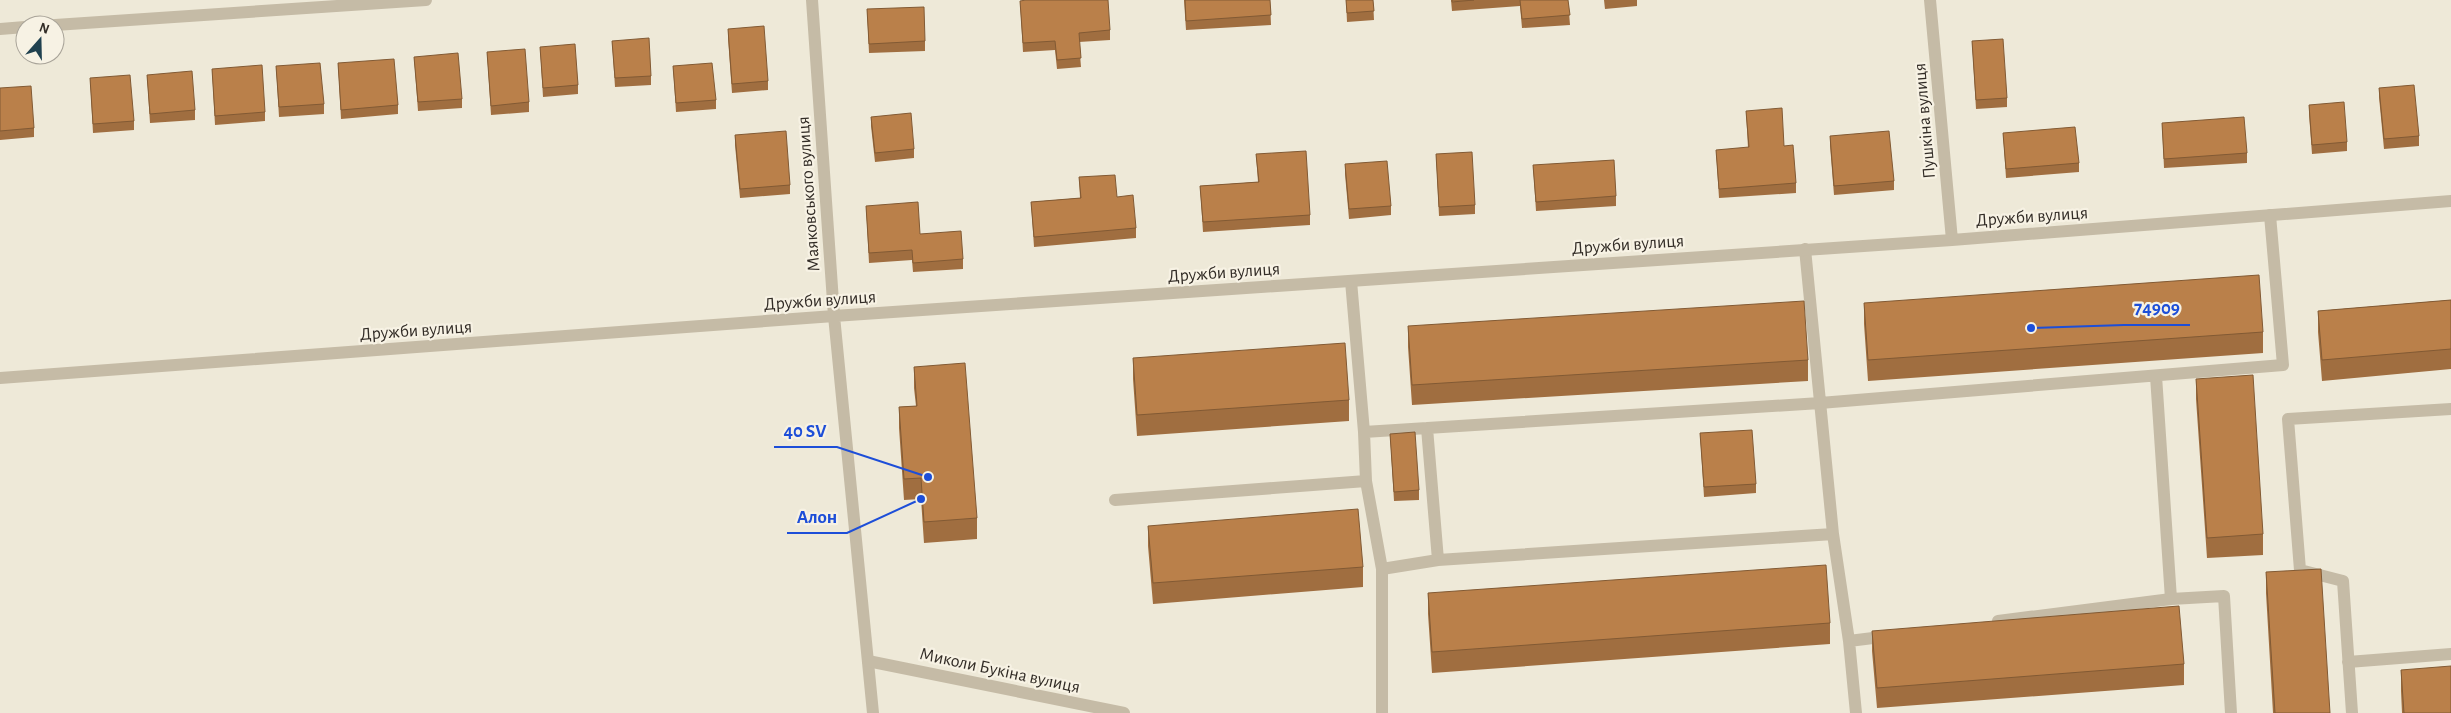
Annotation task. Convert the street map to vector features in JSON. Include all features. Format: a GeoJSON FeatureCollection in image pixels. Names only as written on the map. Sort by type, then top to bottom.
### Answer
{"type":"FeatureCollection","features":[{"type":"Feature","properties":{"kind":"street"},"geometry":{"type":"LineString","coordinates":[[65,24],[426,0]]}},
{"type":"Feature","properties":{"kind":"street","name":"Маяковського вулиця"},"geometry":{"type":"LineString","coordinates":[[812,0],[834,316],[873,713]]}},
{"type":"Feature","properties":{"kind":"street","name":"Пушкіна вулиця"},"geometry":{"type":"LineString","coordinates":[[1930,0],[1952,240]]}},
{"type":"Feature","properties":{"kind":"street"},"geometry":{"type":"LineString","coordinates":[[0,29],[15,28]]}},
{"type":"Feature","properties":{"kind":"street","name":"Дружби вулиця"},"geometry":{"type":"LineString","coordinates":[[0,378],[834,316],[1952,240],[2451,201]]}},
{"type":"Feature","properties":{"kind":"street"},"geometry":{"type":"LineString","coordinates":[[1364,432],[1820,403],[2283,365],[2270,215]]}},
{"type":"Feature","properties":{"kind":"street"},"geometry":{"type":"LineString","coordinates":[[1805,250],[1833,534],[1849,641],[1856,713]]}},
{"type":"Feature","properties":{"kind":"street"},"geometry":{"type":"LineString","coordinates":[[1351,281],[1364,432],[1366,481],[1382,569],[1382,713]]}},
{"type":"Feature","properties":{"kind":"street"},"geometry":{"type":"LineString","coordinates":[[2156,376],[2171,599]]}},
{"type":"Feature","properties":{"kind":"street"},"geometry":{"type":"LineString","coordinates":[[2352,713],[2343,581],[2300,570],[2288,419],[2451,409]]}},
{"type":"Feature","properties":{"kind":"street"},"geometry":{"type":"LineString","coordinates":[[1427,428],[1438,560]]}},
{"type":"Feature","properties":{"kind":"street"},"geometry":{"type":"LineString","coordinates":[[1115,500],[1366,481]]}},
{"type":"Feature","properties":{"kind":"street"},"geometry":{"type":"LineString","coordinates":[[1382,569],[1438,560],[1833,534]]}},
{"type":"Feature","properties":{"kind":"street"},"geometry":{"type":"LineString","coordinates":[[1986,623],[2171,599],[2224,596],[2231,713]]}},
{"type":"Feature","properties":{"kind":"street"},"geometry":{"type":"LineString","coordinates":[[1849,641],[1898,635]]}},
{"type":"Feature","properties":{"kind":"street"},"geometry":{"type":"LineString","coordinates":[[2348,662],[2451,654]]}},
{"type":"Feature","properties":{"kind":"street","name":"Миколи Букіна вулиця"},"geometry":{"type":"LineString","coordinates":[[868,661],[1124,713]]}},
{"type":"Feature","properties":{"kind":"building"},"geometry":{"type":"Polygon","coordinates":[[[1108,0],[1110,30],[1079,33],[1081,58],[1057,60],[1055,41],[1023,43],[1020,1],[1108,0]]]}},
{"type":"Feature","properties":{"kind":"building"},"geometry":{"type":"Polygon","coordinates":[[[1185,0],[1270,0],[1271,15],[1186,21],[1185,0]]]}},
{"type":"Feature","properties":{"kind":"building"},"geometry":{"type":"Polygon","coordinates":[[[1346,0],[1373,0],[1374,11],[1347,13],[1346,0]]]}},
{"type":"Feature","properties":{"kind":"building"},"geometry":{"type":"Polygon","coordinates":[[[1452,0],[1474,0],[1452,2],[1452,0]]]}},
{"type":"Feature","properties":{"kind":"building"},"geometry":{"type":"Polygon","coordinates":[[[1520,0],[1568,0],[1570,15],[1522,19],[1520,0]]]}},
{"type":"Feature","properties":{"kind":"building"},"geometry":{"type":"Polygon","coordinates":[[[924,7],[925,41],[869,44],[867,9],[924,7]]]}},
{"type":"Feature","properties":{"kind":"building"},"geometry":{"type":"Polygon","coordinates":[[[764,26],[768,81],[732,84],[728,29],[764,26]]]}},
{"type":"Feature","properties":{"kind":"building"},"geometry":{"type":"Polygon","coordinates":[[[649,38],[651,76],[615,78],[612,41],[649,38]]]}},
{"type":"Feature","properties":{"kind":"building"},"geometry":{"type":"Polygon","coordinates":[[[2003,39],[2007,98],[1976,100],[1972,41],[2003,39]]]}},
{"type":"Feature","properties":{"kind":"building"},"geometry":{"type":"Polygon","coordinates":[[[575,44],[578,85],[543,88],[540,47],[575,44]]]}},
{"type":"Feature","properties":{"kind":"building"},"geometry":{"type":"Polygon","coordinates":[[[525,49],[529,102],[491,106],[487,52],[525,49]]]}},
{"type":"Feature","properties":{"kind":"building"},"geometry":{"type":"Polygon","coordinates":[[[458,53],[462,99],[418,102],[414,57],[458,53]]]}},
{"type":"Feature","properties":{"kind":"building"},"geometry":{"type":"Polygon","coordinates":[[[394,59],[398,105],[341,110],[338,63],[394,59]]]}},
{"type":"Feature","properties":{"kind":"building"},"geometry":{"type":"Polygon","coordinates":[[[320,63],[324,104],[279,107],[276,66],[320,63]]]}},
{"type":"Feature","properties":{"kind":"building"},"geometry":{"type":"Polygon","coordinates":[[[712,63],[716,100],[676,103],[673,66],[712,63]]]}},
{"type":"Feature","properties":{"kind":"building"},"geometry":{"type":"Polygon","coordinates":[[[262,65],[265,112],[215,116],[212,69],[262,65]]]}},
{"type":"Feature","properties":{"kind":"building"},"geometry":{"type":"Polygon","coordinates":[[[192,71],[195,110],[150,114],[147,75],[192,71]]]}},
{"type":"Feature","properties":{"kind":"building"},"geometry":{"type":"Polygon","coordinates":[[[130,75],[134,121],[93,124],[90,78],[130,75]]]}},
{"type":"Feature","properties":{"kind":"building"},"geometry":{"type":"Polygon","coordinates":[[[2414,85],[2419,136],[2384,139],[2379,88],[2414,85]]]}},
{"type":"Feature","properties":{"kind":"building"},"geometry":{"type":"Polygon","coordinates":[[[31,86],[34,128],[0,131],[0,88],[31,86]]]}},
{"type":"Feature","properties":{"kind":"building"},"geometry":{"type":"Polygon","coordinates":[[[2344,102],[2347,142],[2312,145],[2309,105],[2344,102]]]}},
{"type":"Feature","properties":{"kind":"building"},"geometry":{"type":"Polygon","coordinates":[[[1782,108],[1784,146],[1793,145],[1796,183],[1719,189],[1716,150],[1749,147],[1746,111],[1782,108]]]}},
{"type":"Feature","properties":{"kind":"building"},"geometry":{"type":"Polygon","coordinates":[[[911,113],[914,149],[875,153],[871,117],[911,113]]]}},
{"type":"Feature","properties":{"kind":"building"},"geometry":{"type":"Polygon","coordinates":[[[2244,117],[2247,153],[2164,159],[2162,123],[2244,117]]]}},
{"type":"Feature","properties":{"kind":"building"},"geometry":{"type":"Polygon","coordinates":[[[2075,127],[2079,163],[2006,169],[2003,133],[2075,127]]]}},
{"type":"Feature","properties":{"kind":"building"},"geometry":{"type":"Polygon","coordinates":[[[786,131],[790,185],[740,189],[735,135],[786,131]]]}},
{"type":"Feature","properties":{"kind":"building"},"geometry":{"type":"Polygon","coordinates":[[[1889,131],[1894,181],[1834,186],[1830,136],[1889,131]]]}},
{"type":"Feature","properties":{"kind":"building"},"geometry":{"type":"Polygon","coordinates":[[[1306,151],[1310,215],[1203,222],[1200,186],[1259,182],[1256,154],[1306,151]]]}},
{"type":"Feature","properties":{"kind":"building"},"geometry":{"type":"Polygon","coordinates":[[[1472,152],[1475,205],[1439,207],[1436,154],[1472,152]]]}},
{"type":"Feature","properties":{"kind":"building"},"geometry":{"type":"Polygon","coordinates":[[[1614,160],[1616,196],[1536,202],[1533,165],[1614,160]]]}},
{"type":"Feature","properties":{"kind":"building"},"geometry":{"type":"Polygon","coordinates":[[[1387,161],[1391,206],[1349,209],[1345,164],[1387,161]]]}},
{"type":"Feature","properties":{"kind":"building"},"geometry":{"type":"Polygon","coordinates":[[[1115,175],[1117,197],[1133,195],[1136,228],[1034,237],[1031,202],[1081,198],[1079,177],[1115,175]]]}},
{"type":"Feature","properties":{"kind":"building"},"geometry":{"type":"Polygon","coordinates":[[[918,202],[920,234],[961,231],[963,259],[913,263],[912,250],[869,253],[866,206],[918,202]]]}},
{"type":"Feature","properties":{"kind":"building"},"geometry":{"type":"Polygon","coordinates":[[[2259,275],[2263,332],[1868,360],[1864,303],[2259,275]]]}},
{"type":"Feature","properties":{"kind":"building"},"geometry":{"type":"Polygon","coordinates":[[[2451,300],[2451,349],[2322,360],[2318,311],[2451,300]]]}},
{"type":"Feature","properties":{"kind":"building"},"geometry":{"type":"Polygon","coordinates":[[[1804,301],[1808,360],[1412,385],[1408,326],[1804,301]]]}},
{"type":"Feature","properties":{"kind":"building"},"geometry":{"type":"Polygon","coordinates":[[[1345,343],[1349,400],[1137,415],[1133,358],[1345,343]]]}},
{"type":"Feature","properties":{"kind":"building"},"geometry":{"type":"Polygon","coordinates":[[[965,363],[977,518],[924,522],[921,478],[904,479],[899,407],[917,406],[914,367],[965,363]]]}},
{"type":"Feature","properties":{"kind":"building"},"geometry":{"type":"Polygon","coordinates":[[[2253,375],[2263,534],[2207,538],[2196,379],[2253,375]]]}},
{"type":"Feature","properties":{"kind":"building"},"geometry":{"type":"Polygon","coordinates":[[[1752,430],[1756,484],[1704,487],[1700,433],[1752,430]]]}},
{"type":"Feature","properties":{"kind":"building"},"geometry":{"type":"Polygon","coordinates":[[[1415,432],[1419,490],[1394,492],[1390,434],[1415,432]]]}},
{"type":"Feature","properties":{"kind":"building"},"geometry":{"type":"Polygon","coordinates":[[[1358,509],[1363,567],[1153,583],[1148,526],[1358,509]]]}},
{"type":"Feature","properties":{"kind":"building"},"geometry":{"type":"Polygon","coordinates":[[[1826,565],[1830,623],[1432,652],[1428,593],[1826,565]]]}},
{"type":"Feature","properties":{"kind":"building"},"geometry":{"type":"Polygon","coordinates":[[[2321,569],[2330,713],[2275,713],[2266,572],[2321,569]]]}},
{"type":"Feature","properties":{"kind":"building"},"geometry":{"type":"Polygon","coordinates":[[[2179,606],[2184,664],[1877,688],[1872,631],[2179,606]]]}},
{"type":"Feature","properties":{"kind":"building"},"geometry":{"type":"Polygon","coordinates":[[[2451,666],[2451,713],[2404,713],[2401,670],[2451,666]]]}},
{"type":"Feature","properties":{"kind":"place","name":"74909"},"geometry":{"type":"Point","coordinates":[2031,328]}},
{"type":"Feature","properties":{"kind":"place","name":"40 SV"},"geometry":{"type":"Point","coordinates":[928,477]}},
{"type":"Feature","properties":{"kind":"place","name":"Алон"},"geometry":{"type":"Point","coordinates":[921,499]}}]}
